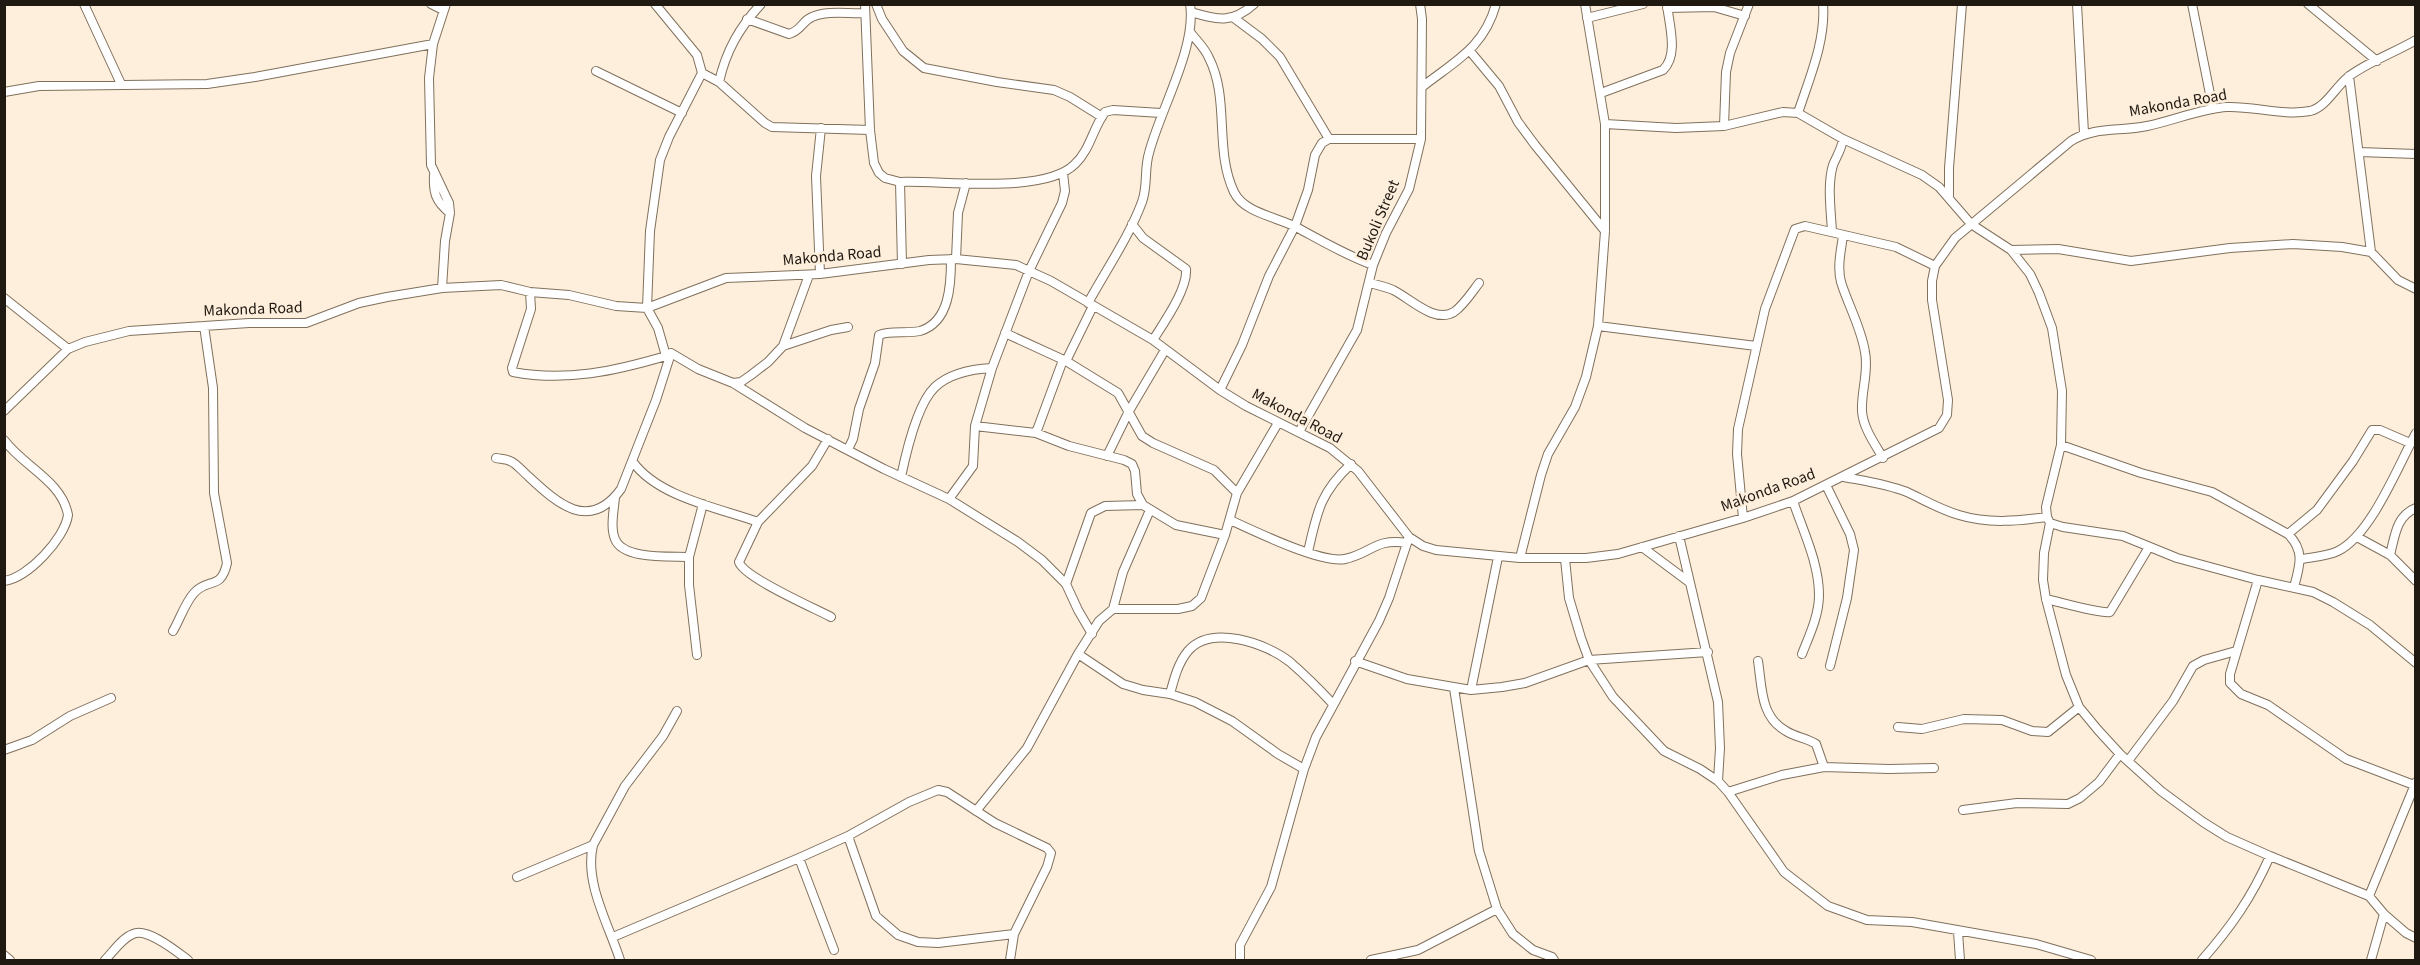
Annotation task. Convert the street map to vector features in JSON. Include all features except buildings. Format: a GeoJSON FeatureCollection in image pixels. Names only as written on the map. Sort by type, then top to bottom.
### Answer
{"type":"FeatureCollection","features":[{"type":"Feature","properties":{"kind":"street"},"geometry":{"type":"LineString","coordinates":[[84,4],[121,84]]}},
{"type":"Feature","properties":{"kind":"street"},"geometry":{"type":"LineString","coordinates":[[431,4],[444,7],[433,44],[429,100],[433,191],[437,200],[450,213],[445,241],[442,288]]}},
{"type":"Feature","properties":{"kind":"street"},"geometry":{"type":"LineString","coordinates":[[496,458],[511,461],[543,491],[579,513],[606,504],[615,497],[627,477],[656,400],[668,355],[658,328],[647,308],[647,265],[660,160],[669,137],[702,73],[697,55],[655,4]]}},
{"type":"Feature","properties":{"kind":"street"},"geometry":{"type":"LineString","coordinates":[[719,82],[728,50],[747,20],[761,4]]}},
{"type":"Feature","properties":{"kind":"street"},"geometry":{"type":"LineString","coordinates":[[876,4],[882,19],[903,51],[924,68],[1054,90],[1102,117]]}},
{"type":"Feature","properties":{"kind":"street"},"geometry":{"type":"LineString","coordinates":[[1036,433],[1065,361],[1145,192],[1147,157],[1161,113],[1182,62],[1190,32],[1191,8],[1213,18],[1234,18],[1242,15],[1254,4]]}},
{"type":"Feature","properties":{"kind":"street","name":"Bukoli Street"},"geometry":{"type":"LineString","coordinates":[[1299,432],[1357,330],[1373,265],[1386,233],[1409,189],[1421,139],[1422,19],[1420,4]]}},
{"type":"Feature","properties":{"kind":"street"},"geometry":{"type":"LineString","coordinates":[[1422,87],[1470,50],[1483,36],[1496,4]]}},
{"type":"Feature","properties":{"kind":"street"},"geometry":{"type":"LineString","coordinates":[[1521,558],[1541,475],[1548,454],[1575,407],[1587,377],[1598,326],[1605,231],[1605,124],[1585,4]]}},
{"type":"Feature","properties":{"kind":"street"},"geometry":{"type":"LineString","coordinates":[[1587,18],[1643,4]]}},
{"type":"Feature","properties":{"kind":"street"},"geometry":{"type":"LineString","coordinates":[[1724,126],[1726,72],[1730,53],[1749,4]]}},
{"type":"Feature","properties":{"kind":"street"},"geometry":{"type":"LineString","coordinates":[[1798,113],[1815,60],[1822,29],[1823,4]]}},
{"type":"Feature","properties":{"kind":"street"},"geometry":{"type":"LineString","coordinates":[[1948,196],[1948,168],[1962,4]]}},
{"type":"Feature","properties":{"kind":"street"},"geometry":{"type":"LineString","coordinates":[[2077,4],[2084,133]]}},
{"type":"Feature","properties":{"kind":"street"},"geometry":{"type":"LineString","coordinates":[[2193,4],[2213,109]]}},
{"type":"Feature","properties":{"kind":"street"},"geometry":{"type":"LineString","coordinates":[[2308,4],[2377,61]]}},
{"type":"Feature","properties":{"kind":"street"},"geometry":{"type":"LineString","coordinates":[[1601,93],[1663,70],[1669,65],[1672,55],[1667,6],[1714,7],[1745,16]]}},
{"type":"Feature","properties":{"kind":"street"},"geometry":{"type":"LineString","coordinates":[[747,20],[789,34],[801,29],[813,16],[865,9],[870,130],[874,163],[879,173],[888,180],[966,183],[1019,182],[1054,177],[1064,173],[1076,163],[1105,112],[1113,110],[1161,113]]}},
{"type":"Feature","properties":{"kind":"street"},"geometry":{"type":"LineString","coordinates":[[1234,18],[1262,39],[1280,57],[1329,139]]}},
{"type":"Feature","properties":{"kind":"street"},"geometry":{"type":"LineString","coordinates":[[1190,32],[1209,58],[1218,88],[1226,166],[1234,193],[1247,206],[1295,226],[1330,248],[1373,265]]}},
{"type":"Feature","properties":{"kind":"street","name":"Makonda Road"},"geometry":{"type":"LineString","coordinates":[[6,406],[68,349],[85,342],[129,331],[306,323],[359,303],[442,288],[501,285],[530,292],[569,294],[616,306],[647,308],[726,278],[809,275],[953,259],[1003,262],[1016,264],[1153,340],[1220,390],[1278,423],[1330,448],[1351,464],[1408,540],[1436,550],[1498,557],[1565,559],[1601,557],[1743,518],[1793,501],[1939,428],[1947,415],[1948,400],[1932,300],[1935,266],[1955,238],[2057,151],[2084,133],[2144,127],[2228,107],[2298,112],[2312,110],[2327,99],[2349,76],[2415,40]]}},
{"type":"Feature","properties":{"kind":"street"},"geometry":{"type":"LineString","coordinates":[[4,93],[39,86],[207,84],[265,76],[433,44]]}},
{"type":"Feature","properties":{"kind":"street"},"geometry":{"type":"LineString","coordinates":[[1470,50],[1499,86],[1518,122],[1535,146],[1605,231]]}},
{"type":"Feature","properties":{"kind":"street"},"geometry":{"type":"LineString","coordinates":[[596,71],[682,113]]}},
{"type":"Feature","properties":{"kind":"street"},"geometry":{"type":"LineString","coordinates":[[702,73],[719,82],[772,127],[870,130]]}},
{"type":"Feature","properties":{"kind":"street"},"geometry":{"type":"LineString","coordinates":[[2349,76],[2371,252]]}},
{"type":"Feature","properties":{"kind":"street"},"geometry":{"type":"LineString","coordinates":[[1605,124],[1677,128],[1724,126],[1783,112],[1798,113],[1843,139],[1922,175],[1948,196],[1971,224],[2011,250],[2030,274],[2052,328],[2062,391],[2061,445],[2049,491],[2043,580],[2066,675],[2079,707],[2127,761],[2161,791],[2203,822],[2227,837],[2369,896],[2384,914],[2415,938]]}},
{"type":"Feature","properties":{"kind":"street"},"geometry":{"type":"LineString","coordinates":[[820,274],[816,176],[821,128]]}},
{"type":"Feature","properties":{"kind":"street"},"geometry":{"type":"LineString","coordinates":[[1220,390],[1246,337],[1269,276],[1295,226],[1308,190],[1315,155],[1322,143],[1329,139],[1421,139]]}},
{"type":"Feature","properties":{"kind":"street"},"geometry":{"type":"LineString","coordinates":[[1832,232],[1833,165],[1840,154],[1843,139]]}},
{"type":"Feature","properties":{"kind":"street"},"geometry":{"type":"LineString","coordinates":[[2359,152],[2415,154]]}},
{"type":"Feature","properties":{"kind":"street"},"geometry":{"type":"LineString","coordinates":[[949,499],[973,466],[975,426],[992,369],[1029,271],[1062,203],[1065,191],[1064,173]]}},
{"type":"Feature","properties":{"kind":"street"},"geometry":{"type":"LineString","coordinates":[[900,182],[902,264]]}},
{"type":"Feature","properties":{"kind":"street"},"geometry":{"type":"LineString","coordinates":[[848,449],[875,363],[879,335],[921,330],[931,324],[946,306],[951,285],[958,213],[966,183]]}},
{"type":"Feature","properties":{"kind":"street"},"geometry":{"type":"LineString","coordinates":[[1131,224],[1143,238],[1186,269],[1187,274],[1178,298],[1153,340]]}},
{"type":"Feature","properties":{"kind":"street"},"geometry":{"type":"LineString","coordinates":[[1743,518],[1737,454],[1738,429],[1765,309],[1795,229],[1805,226],[1896,248],[1935,266]]}},
{"type":"Feature","properties":{"kind":"street"},"geometry":{"type":"LineString","coordinates":[[1843,236],[1840,258],[1841,280],[1866,353],[1862,414],[1867,430],[1883,458]]}},
{"type":"Feature","properties":{"kind":"street"},"geometry":{"type":"LineString","coordinates":[[2011,250],[2058,249],[2131,261],[2210,249],[2293,244],[2342,247],[2371,252],[2398,280],[2415,289]]}},
{"type":"Feature","properties":{"kind":"street"},"geometry":{"type":"LineString","coordinates":[[734,383],[741,382],[751,375],[783,346],[809,275]]}},
{"type":"Feature","properties":{"kind":"street"},"geometry":{"type":"LineString","coordinates":[[1370,283],[1393,290],[1425,309],[1444,315],[1453,312],[1464,302],[1479,283]]}},
{"type":"Feature","properties":{"kind":"street"},"geometry":{"type":"LineString","coordinates":[[530,292],[531,309],[512,368],[513,372],[548,375],[592,374],[622,369],[668,355],[734,383],[774,410],[901,477],[949,499],[1018,542],[1042,560],[1066,584],[1092,634]]}},
{"type":"Feature","properties":{"kind":"street"},"geometry":{"type":"LineString","coordinates":[[4,298],[68,349]]}},
{"type":"Feature","properties":{"kind":"street"},"geometry":{"type":"LineString","coordinates":[[173,631],[194,594],[202,586],[217,583],[225,573],[227,563],[214,493],[213,388],[204,326]]}},
{"type":"Feature","properties":{"kind":"street"},"geometry":{"type":"LineString","coordinates":[[1598,326],[1756,345]]}},
{"type":"Feature","properties":{"kind":"street"},"geometry":{"type":"LineString","coordinates":[[783,346],[831,330],[848,327]]}},
{"type":"Feature","properties":{"kind":"street"},"geometry":{"type":"LineString","coordinates":[[1005,333],[1065,361],[1118,393],[1142,436],[1214,470],[1236,493]]}},
{"type":"Feature","properties":{"kind":"street"},"geometry":{"type":"LineString","coordinates":[[1107,456],[1129,411],[1165,350]]}},
{"type":"Feature","properties":{"kind":"street"},"geometry":{"type":"LineString","coordinates":[[901,477],[907,447],[915,424],[933,388],[969,371],[992,369]]}},
{"type":"Feature","properties":{"kind":"street"},"geometry":{"type":"LineString","coordinates":[[1113,609],[1178,609],[1192,606],[1201,598],[1226,536],[1236,493],[1278,423]]}},
{"type":"Feature","properties":{"kind":"street"},"geometry":{"type":"LineString","coordinates":[[975,426],[1036,433],[1069,446],[1124,460],[1132,464],[1135,471],[1137,494],[1146,507],[1176,525],[1226,536]]}},
{"type":"Feature","properties":{"kind":"street"},"geometry":{"type":"LineString","coordinates":[[2288,534],[2317,510],[2353,461],[2372,430],[2380,430],[2410,443]]}},
{"type":"Feature","properties":{"kind":"street"},"geometry":{"type":"LineString","coordinates":[[2302,559],[2337,552],[2357,537],[2374,513],[2415,433]]}},
{"type":"Feature","properties":{"kind":"street"},"geometry":{"type":"LineString","coordinates":[[828,439],[812,466],[758,522],[739,562],[740,567],[758,580],[831,617]]}},
{"type":"Feature","properties":{"kind":"street"},"geometry":{"type":"LineString","coordinates":[[4,440],[22,461],[58,490],[67,507],[68,516],[57,537],[38,562],[18,577],[4,580]]}},
{"type":"Feature","properties":{"kind":"street"},"geometry":{"type":"LineString","coordinates":[[2061,445],[2141,473],[2211,492],[2288,534],[2297,543],[2302,559],[2294,587]]}},
{"type":"Feature","properties":{"kind":"street"},"geometry":{"type":"LineString","coordinates":[[633,462],[648,478],[670,491],[758,522]]}},
{"type":"Feature","properties":{"kind":"street"},"geometry":{"type":"LineString","coordinates":[[1308,552],[1317,514],[1326,492],[1351,464]]}},
{"type":"Feature","properties":{"kind":"street"},"geometry":{"type":"LineString","coordinates":[[1843,477],[1905,491],[1958,515],[1977,519],[2048,520],[2063,527],[2122,536],[2177,558],[2313,592],[2355,615],[2415,663]]}},
{"type":"Feature","properties":{"kind":"street"},"geometry":{"type":"LineString","coordinates":[[1826,485],[1850,534],[1854,549],[1847,598],[1830,666]]}},
{"type":"Feature","properties":{"kind":"street"},"geometry":{"type":"LineString","coordinates":[[615,497],[615,541],[621,548],[633,553],[689,556]]}},
{"type":"Feature","properties":{"kind":"street"},"geometry":{"type":"LineString","coordinates":[[1793,501],[1816,568],[1819,597],[1813,626],[1802,654]]}},
{"type":"Feature","properties":{"kind":"street"},"geometry":{"type":"LineString","coordinates":[[697,655],[689,585],[689,556],[703,504]]}},
{"type":"Feature","properties":{"kind":"street"},"geometry":{"type":"LineString","coordinates":[[1066,584],[1091,513],[1105,506],[1146,507]]}},
{"type":"Feature","properties":{"kind":"street"},"geometry":{"type":"LineString","coordinates":[[976,811],[1027,748],[1078,654],[1099,621],[1113,609],[1123,572],[1146,507]]}},
{"type":"Feature","properties":{"kind":"street"},"geometry":{"type":"LineString","coordinates":[[2390,555],[2400,521],[2405,513],[2415,508]]}},
{"type":"Feature","properties":{"kind":"street"},"geometry":{"type":"LineString","coordinates":[[1230,520],[1308,552],[1332,559],[1344,559],[1378,543],[1408,540],[1389,598],[1333,704],[1304,769],[1271,887],[1240,945],[1240,960]]}},
{"type":"Feature","properties":{"kind":"street"},"geometry":{"type":"LineString","coordinates":[[1679,536],[1718,702],[1720,748],[1718,781]]}},
{"type":"Feature","properties":{"kind":"street"},"geometry":{"type":"LineString","coordinates":[[2357,537],[2390,555],[2415,581]]}},
{"type":"Feature","properties":{"kind":"street"},"geometry":{"type":"LineString","coordinates":[[1642,547],[1689,582]]}},
{"type":"Feature","properties":{"kind":"street"},"geometry":{"type":"LineString","coordinates":[[2046,599],[2103,613],[2110,612],[2149,547]]}},
{"type":"Feature","properties":{"kind":"street"},"geometry":{"type":"LineString","coordinates":[[1471,690],[1498,557]]}},
{"type":"Feature","properties":{"kind":"street"},"geometry":{"type":"LineString","coordinates":[[1565,559],[1569,598],[1589,660],[1613,697],[1664,751],[1718,781],[1784,872],[1828,906],[1867,920],[1912,922],[1958,932],[2036,944],[2091,960]]}},
{"type":"Feature","properties":{"kind":"street"},"geometry":{"type":"LineString","coordinates":[[2258,580],[2236,651],[2230,683],[2241,694],[2268,705],[2346,759],[2415,784],[2369,896]]}},
{"type":"Feature","properties":{"kind":"street"},"geometry":{"type":"LineString","coordinates":[[1170,694],[1177,669],[1187,652],[1197,643],[1215,637],[1236,638],[1288,660],[1333,704]]}},
{"type":"Feature","properties":{"kind":"street"},"geometry":{"type":"LineString","coordinates":[[2127,761],[2173,701],[2193,666],[2204,660],[2236,651]]}},
{"type":"Feature","properties":{"kind":"street"},"geometry":{"type":"LineString","coordinates":[[1355,661],[1407,679],[1471,690],[1525,682],[1589,660],[1708,652]]}},
{"type":"Feature","properties":{"kind":"street"},"geometry":{"type":"LineString","coordinates":[[1078,654],[1123,684],[1195,702],[1232,721],[1278,754],[1304,769]]}},
{"type":"Feature","properties":{"kind":"street"},"geometry":{"type":"LineString","coordinates":[[1758,661],[1767,714],[1786,732],[1816,744],[1824,767]]}},
{"type":"Feature","properties":{"kind":"street"},"geometry":{"type":"LineString","coordinates":[[1454,687],[1479,851],[1497,909],[1513,934],[1533,950],[1552,957],[1554,960]]}},
{"type":"Feature","properties":{"kind":"street"},"geometry":{"type":"LineString","coordinates":[[4,750],[32,740],[70,716],[111,698]]}},
{"type":"Feature","properties":{"kind":"street"},"geometry":{"type":"LineString","coordinates":[[1898,727],[1922,729],[1964,719],[2002,720],[2032,731],[2048,732],[2079,707]]}},
{"type":"Feature","properties":{"kind":"street"},"geometry":{"type":"LineString","coordinates":[[620,960],[593,878],[591,865],[593,846],[625,786],[663,736],[677,711]]}},
{"type":"Feature","properties":{"kind":"street"},"geometry":{"type":"LineString","coordinates":[[1963,810],[2017,803],[2068,804],[2080,798],[2099,782],[2120,754]]}},
{"type":"Feature","properties":{"kind":"street"},"geometry":{"type":"LineString","coordinates":[[1728,792],[1782,775],[1824,767],[1934,768]]}},
{"type":"Feature","properties":{"kind":"street"},"geometry":{"type":"LineString","coordinates":[[613,937],[848,836],[909,802],[938,790],[947,792],[976,811],[1047,848],[1051,853],[1047,867],[1014,934],[1010,960]]}},
{"type":"Feature","properties":{"kind":"street"},"geometry":{"type":"LineString","coordinates":[[848,836],[876,916],[898,935],[918,942],[938,943],[1014,934]]}},
{"type":"Feature","properties":{"kind":"street"},"geometry":{"type":"LineString","coordinates":[[517,878],[593,846]]}},
{"type":"Feature","properties":{"kind":"street"},"geometry":{"type":"LineString","coordinates":[[2202,960],[2227,930],[2254,891],[2270,856]]}},
{"type":"Feature","properties":{"kind":"street"},"geometry":{"type":"LineString","coordinates":[[799,858],[834,950]]}},
{"type":"Feature","properties":{"kind":"street"},"geometry":{"type":"LineString","coordinates":[[1371,960],[1418,950],[1497,909]]}},
{"type":"Feature","properties":{"kind":"street"},"geometry":{"type":"LineString","coordinates":[[2371,960],[2384,914]]}},
{"type":"Feature","properties":{"kind":"street"},"geometry":{"type":"LineString","coordinates":[[105,960],[130,934],[138,932],[154,937],[188,960]]}},
{"type":"Feature","properties":{"kind":"street"},"geometry":{"type":"LineString","coordinates":[[1958,932],[1960,960]]}},
{"type":"Feature","properties":{"kind":"street"},"geometry":{"type":"LineString","coordinates":[[4,955],[10,960]]}}]}
